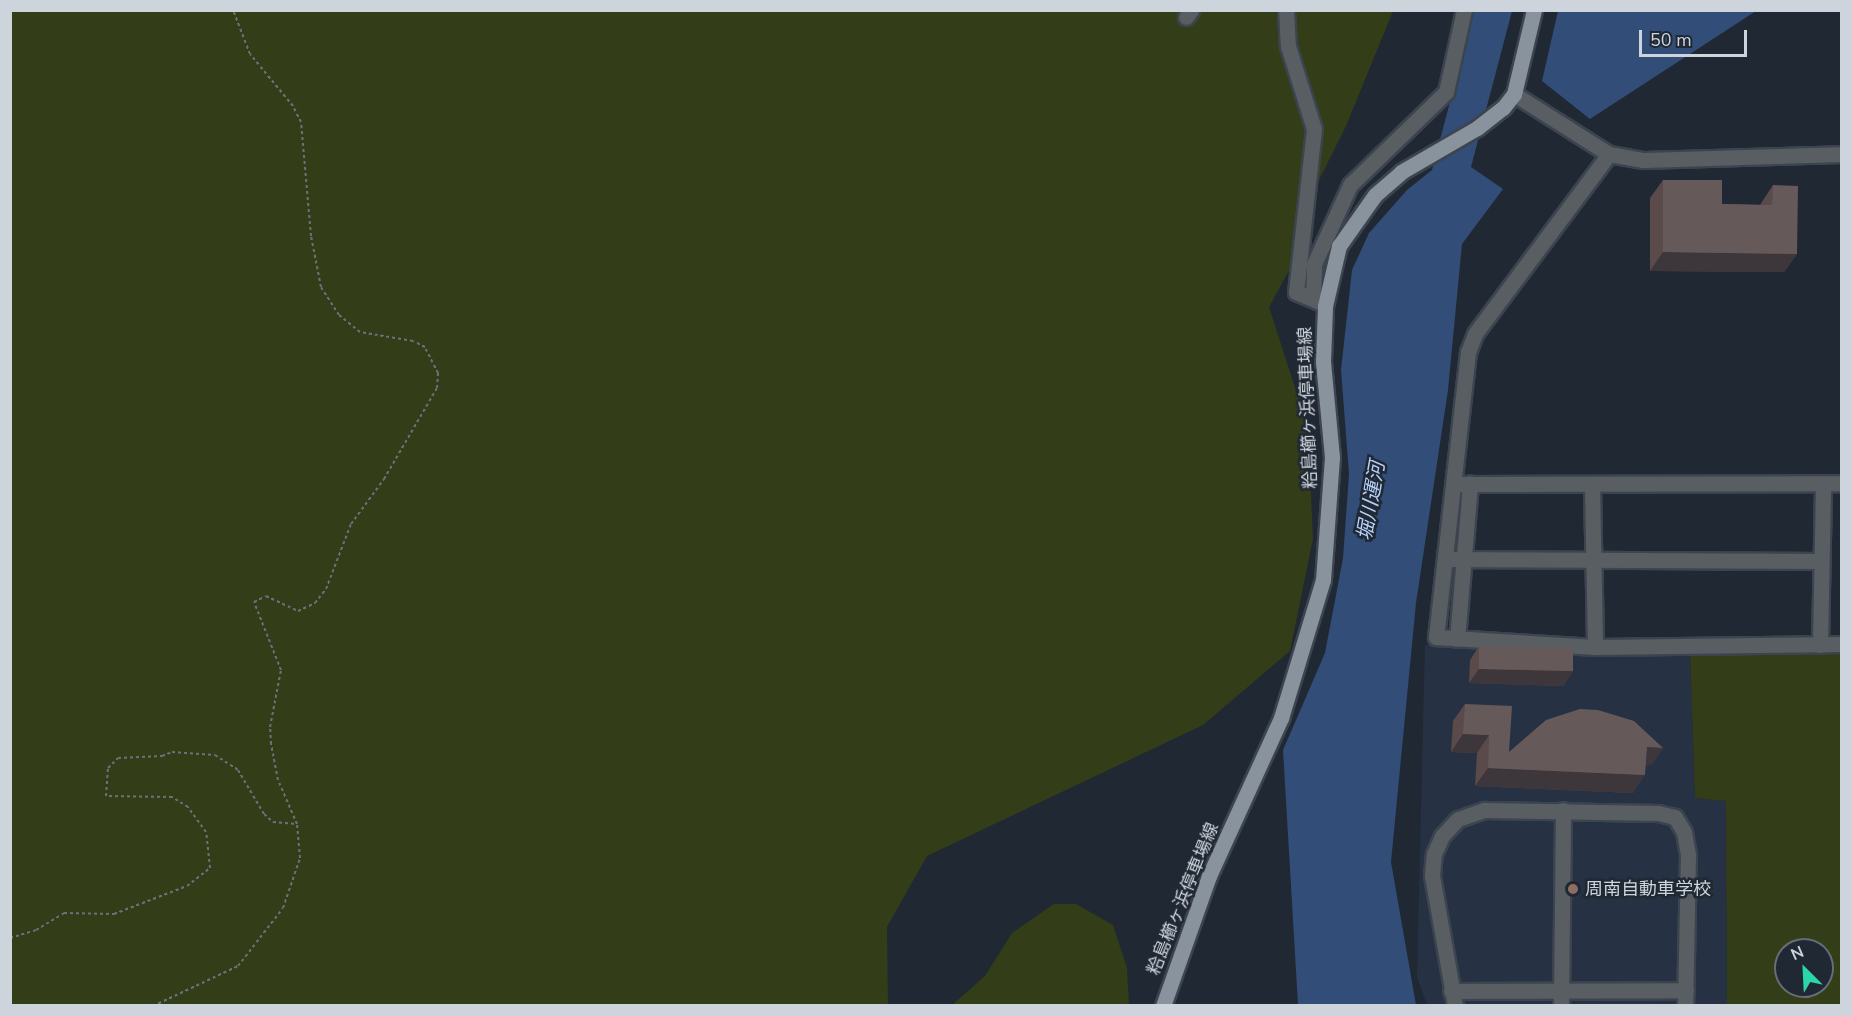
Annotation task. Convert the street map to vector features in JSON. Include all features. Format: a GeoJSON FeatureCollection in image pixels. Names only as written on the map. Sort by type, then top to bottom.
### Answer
{"type":"FeatureCollection","features":[{"type":"Feature","properties":{"kind":"main road","name":"粭島櫛ヶ浜停車場線"},"geometry":{"type":"LineString","coordinates":[[1163,1005],[1209,876],[1281,718],[1323,580],[1332,457],[1319,302],[1339,246],[1375,195],[1401,172],[1430,156],[1503,108],[1514,94],[1534,10]]}},
{"type":"Feature","properties":{"kind":"street"},"geometry":{"type":"LineString","coordinates":[[1286,10],[1287,46],[1314,129],[1296,292],[1319,302]]}},
{"type":"Feature","properties":{"kind":"street"},"geometry":{"type":"LineString","coordinates":[[1319,302],[1314,264],[1350,184],[1446,92],[1464,10]]}},
{"type":"Feature","properties":{"kind":"street"},"geometry":{"type":"LineString","coordinates":[[1514,94],[1609,154],[1643,160],[1842,154]]}},
{"type":"Feature","properties":{"kind":"street"},"geometry":{"type":"LineString","coordinates":[[1457,639],[1463,559],[1462,484],[1468,352],[1475,334],[1609,154]]}},
{"type":"Feature","properties":{"kind":"street"},"geometry":{"type":"LineString","coordinates":[[1462,484],[1592,486],[1842,483]]}},
{"type":"Feature","properties":{"kind":"street"},"geometry":{"type":"LineString","coordinates":[[1462,484],[1446,559],[1436,638],[1595,647],[1842,644]]}},
{"type":"Feature","properties":{"kind":"street"},"geometry":{"type":"LineString","coordinates":[[1820,645],[1823,484]]}},
{"type":"Feature","properties":{"kind":"street"},"geometry":{"type":"LineString","coordinates":[[1592,486],[1595,647]]}},
{"type":"Feature","properties":{"kind":"street"},"geometry":{"type":"LineString","coordinates":[[1446,559],[1820,561]]}},
{"type":"Feature","properties":{"kind":"street"},"geometry":{"type":"LineString","coordinates":[[1484,810],[1563,810],[1658,813],[1675,817],[1684,832],[1688,855],[1685,998],[1561,988],[1453,998],[1432,875],[1434,854],[1442,836],[1458,819],[1484,810]]}},
{"type":"Feature","properties":{"kind":"street"},"geometry":{"type":"LineString","coordinates":[[1561,1005],[1563,810]]}},
{"type":"Feature","properties":{"kind":"path"},"geometry":{"type":"LineString","coordinates":[[153,1005],[218,978],[249,954],[283,908],[300,858],[297,824],[278,780],[271,744],[272,709],[281,670],[254,602],[266,596],[298,611],[315,603],[326,589],[351,524],[432,402],[438,373],[425,347],[412,341],[360,332],[333,309],[315,266],[301,122],[293,106],[250,54],[233,10]]}},
{"type":"Feature","properties":{"kind":"path"},"geometry":{"type":"LineString","coordinates":[[10,938],[36,930],[64,913],[114,914],[187,886],[210,868],[206,832],[188,807],[172,796],[106,796],[108,768],[118,758],[162,756],[172,752],[215,755],[238,770],[264,814],[273,822],[297,824]]}},
{"type":"Feature","properties":{"kind":"shaded area","name":"周南自動車学校"},"geometry":{"type":"Polygon","coordinates":[[[1425,645],[1690,647],[1695,798],[1726,801],[1727,1005],[1427,1005],[1417,977],[1425,645]]]}},
{"type":"Feature","properties":{"kind":"green space"},"geometry":{"type":"Polygon","coordinates":[[[10,11],[1393,11],[1346,126],[1302,214],[1297,256],[1269,307],[1308,428],[1313,539],[1290,651],[1203,725],[927,856],[887,927],[888,1005],[11,1005],[10,11]]]}},
{"type":"Feature","properties":{"kind":"green space"},"geometry":{"type":"Polygon","coordinates":[[[1841,644],[1841,1005],[1727,1005],[1726,801],[1695,798],[1690,647],[1841,644]]]}},
{"type":"Feature","properties":{"kind":"green space"},"geometry":{"type":"Polygon","coordinates":[[[1054,904],[1076,904],[1113,925],[1127,968],[1129,1005],[952,1005],[985,976],[1012,933],[1054,904]]]}},
{"type":"Feature","properties":{"kind":"water"},"geometry":{"type":"Polygon","coordinates":[[[1558,10],[1756,11],[1590,119],[1542,81],[1558,10]]]}},
{"type":"Feature","properties":{"kind":"water","name":"堀川運河"},"geometry":{"type":"Polygon","coordinates":[[[1474,11],[1512,11],[1471,167],[1503,189],[1462,244],[1448,390],[1416,603],[1391,862],[1416,1005],[1298,1005],[1283,750],[1325,653],[1343,558],[1349,474],[1341,370],[1352,270],[1369,233],[1407,190],[1432,170],[1474,11]]]}},
{"type":"Feature","properties":{"kind":"building"},"geometry":{"type":"Polygon","coordinates":[[[1663,180],[1722,180],[1722,204],[1772,205],[1773,185],[1798,186],[1797,254],[1663,252],[1663,180]]]}},
{"type":"Feature","properties":{"kind":"building"},"geometry":{"type":"Polygon","coordinates":[[[1479,646],[1573,648],[1573,671],[1479,669],[1479,646]]]}},
{"type":"Feature","properties":{"kind":"building"},"geometry":{"type":"Polygon","coordinates":[[[1465,704],[1512,706],[1509,752],[1546,720],[1580,709],[1598,710],[1634,721],[1663,748],[1647,747],[1645,775],[1488,768],[1489,735],[1463,734],[1465,704]]]}},
{"type":"Feature","properties":{"kind":"place","name":"周南自動車学校"},"geometry":{"type":"Point","coordinates":[1573,889]}}]}
